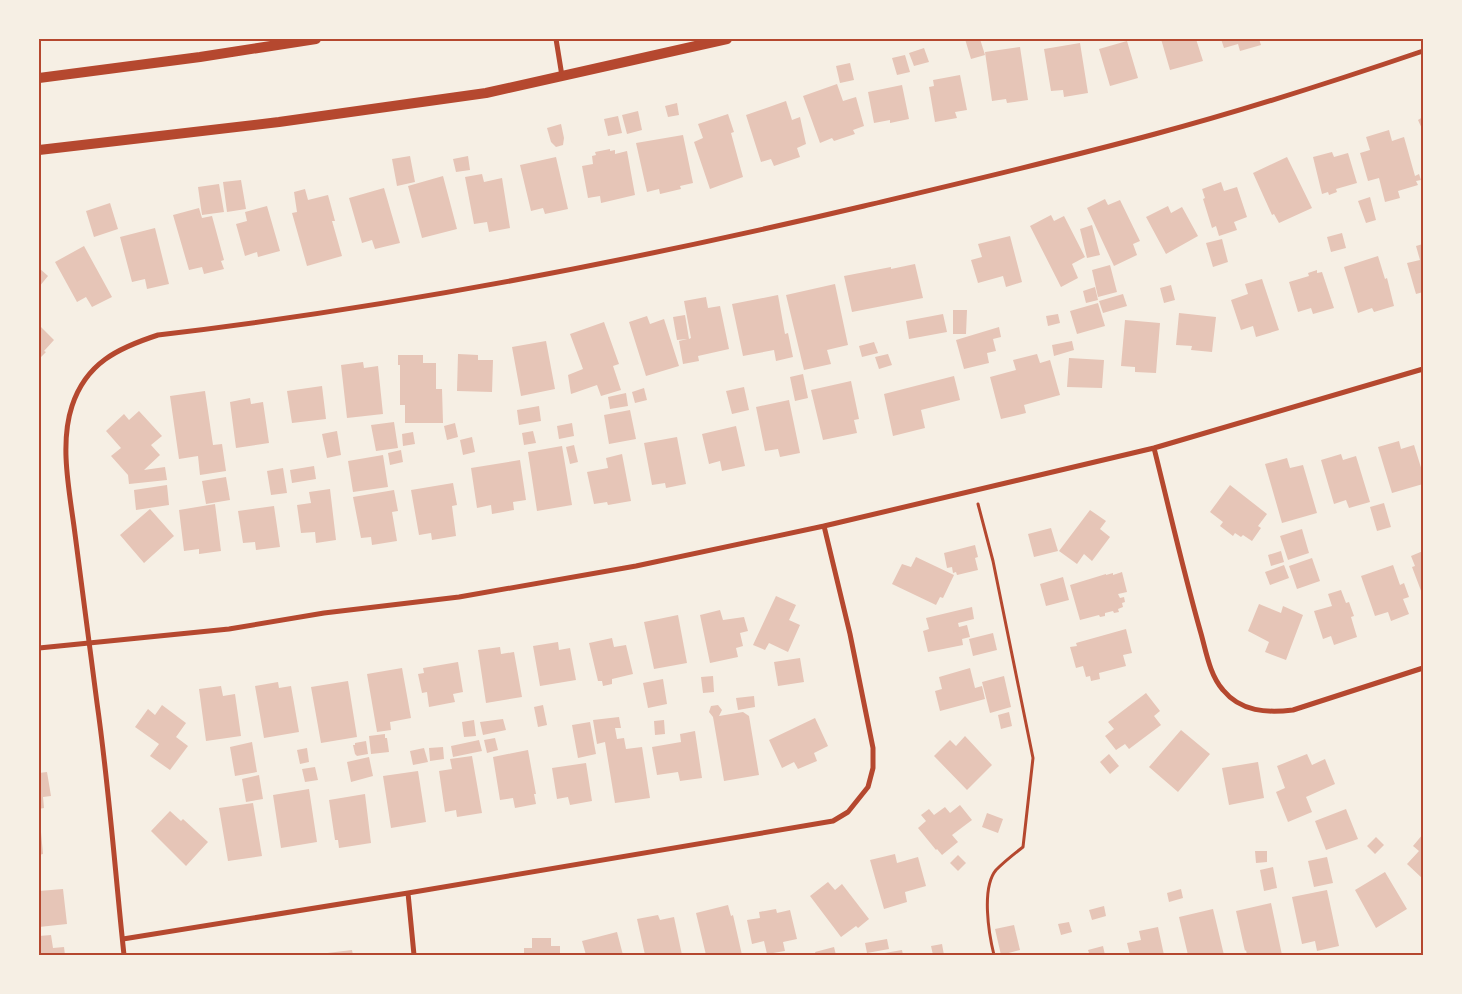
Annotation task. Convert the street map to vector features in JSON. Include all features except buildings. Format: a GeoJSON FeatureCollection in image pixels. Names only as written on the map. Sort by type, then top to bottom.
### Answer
{"type":"FeatureCollection","features":[{"type":"Feature","properties":{"kind":"main road"},"geometry":{"type":"LineString","coordinates":[[39,78],[200,57],[316,39]]}},
{"type":"Feature","properties":{"kind":"main road"},"geometry":{"type":"LineString","coordinates":[[39,150],[486,93],[727,39]]}},
{"type":"Feature","properties":{"kind":"street"},"geometry":{"type":"LineString","coordinates":[[556,39],[562,76]]}},
{"type":"Feature","properties":{"kind":"street"},"geometry":{"type":"LineString","coordinates":[[124,955],[99,715],[65,442],[67,421],[79,388],[92,370],[108,356],[134,343],[158,335],[352,310],[547,275],[746,234],[1158,134],[1423,51]]}},
{"type":"Feature","properties":{"kind":"street"},"geometry":{"type":"LineString","coordinates":[[39,648],[229,628],[324,613],[460,597],[636,566],[824,526],[1154,448],[1423,369]]}},
{"type":"Feature","properties":{"kind":"street"},"geometry":{"type":"LineString","coordinates":[[1154,448],[1194,611],[1207,655],[1214,676],[1223,691],[1235,701],[1251,710],[1273,712],[1293,710],[1423,668]]}},
{"type":"Feature","properties":{"kind":"street"},"geometry":{"type":"LineString","coordinates":[[122,939],[408,894],[834,821],[848,812],[868,787],[873,768],[873,748],[850,634],[824,526]]}},
{"type":"Feature","properties":{"kind":"street"},"geometry":{"type":"LineString","coordinates":[[408,894],[414,955]]}},
{"type":"Feature","properties":{"kind":"path"},"geometry":{"type":"LineString","coordinates":[[974,491],[992,561],[1033,758],[1023,847],[995,872],[987,892],[990,940],[994,955]]}}]}
